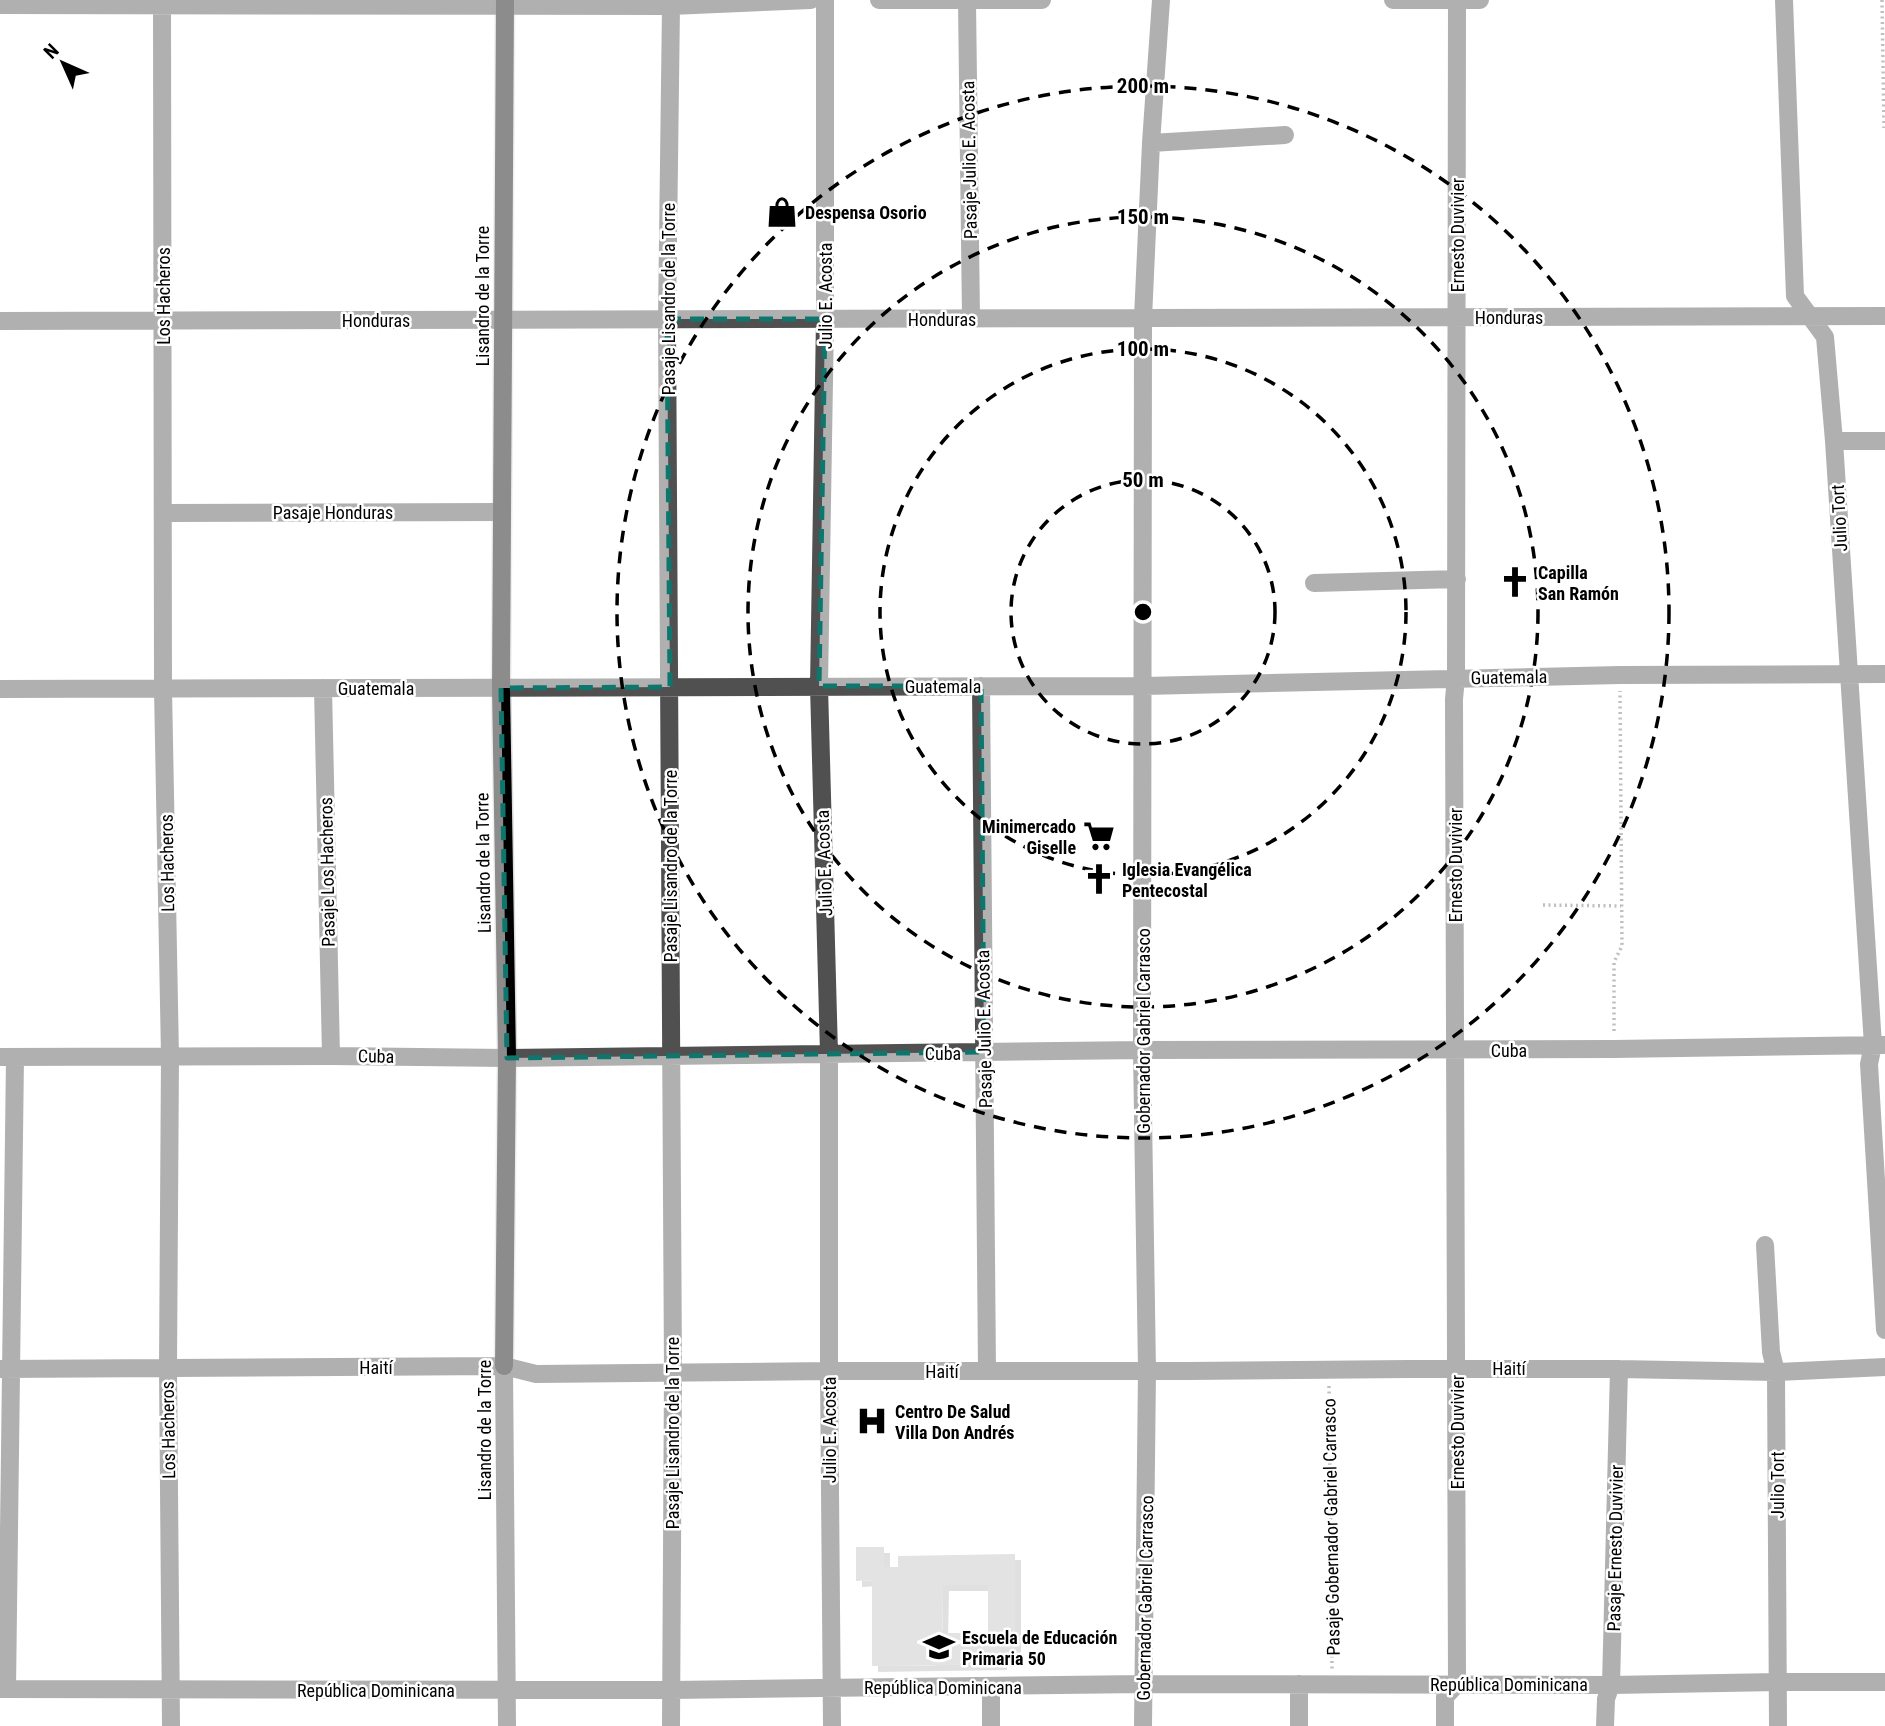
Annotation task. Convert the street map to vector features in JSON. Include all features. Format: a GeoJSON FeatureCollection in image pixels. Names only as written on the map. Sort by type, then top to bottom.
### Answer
{"type":"FeatureCollection","features":[{"type":"Feature","properties":{"kind":"main road","name":"Lisandro de la Torre"},"geometry":{"type":"LineString","coordinates":[[504,1366],[507,1058],[501,688],[505,3]]}},
{"type":"Feature","properties":{"kind":"street"},"geometry":{"type":"LineString","coordinates":[[0,5],[505,3],[671,6],[811,0]]}},
{"type":"Feature","properties":{"kind":"street","name":"Julio E. Acosta"},"geometry":{"type":"LineString","coordinates":[[825,0],[825,319],[819,687],[829,1054],[832,1726]]}},
{"type":"Feature","properties":{"kind":"street"},"geometry":{"type":"LineString","coordinates":[[878,0],[1042,0]]}},
{"type":"Feature","properties":{"kind":"street","name":"Gobernador Gabriel Carrasco"},"geometry":{"type":"LineString","coordinates":[[1143,1726],[1147,1371],[1142,1050],[1143,318],[1161,0]]}},
{"type":"Feature","properties":{"kind":"street"},"geometry":{"type":"LineString","coordinates":[[1393,0],[1480,0]]}},
{"type":"Feature","properties":{"kind":"street","name":"Ernesto Duvivier"},"geometry":{"type":"LineString","coordinates":[[1445,1726],[1445,1697],[1457,1684],[1454,699],[1457,579],[1457,0]]}},
{"type":"Feature","properties":{"kind":"street","name":"Julio Tort"},"geometry":{"type":"LineString","coordinates":[[1784,0],[1795,296],[1825,337],[1834,441],[1848,674],[1879,1045],[1869,1063],[1885,1330]]}},
{"type":"Feature","properties":{"kind":"street","name":"Pasaje Julio E. Acosta"},"geometry":{"type":"LineString","coordinates":[[967,1],[971,318]]}},
{"type":"Feature","properties":{"kind":"street","name":"Los Hacheros"},"geometry":{"type":"LineString","coordinates":[[162,3],[163,690],[170,1056],[168,1368],[172,1726]]}},
{"type":"Feature","properties":{"kind":"street","name":"Pasaje Lisandro de la Torre"},"geometry":{"type":"LineString","coordinates":[[671,6],[667,319],[673,1372],[671,1726]]}},
{"type":"Feature","properties":{"kind":"street"},"geometry":{"type":"LineString","coordinates":[[1151,143],[1286,135]]}},
{"type":"Feature","properties":{"kind":"street","name":"Honduras"},"geometry":{"type":"LineString","coordinates":[[0,321],[1885,316]]}},
{"type":"Feature","properties":{"kind":"street"},"geometry":{"type":"LineString","coordinates":[[1834,441],[1885,441]]}},
{"type":"Feature","properties":{"kind":"street","name":"Pasaje Honduras"},"geometry":{"type":"LineString","coordinates":[[163,513],[502,512]]}},
{"type":"Feature","properties":{"kind":"street"},"geometry":{"type":"LineString","coordinates":[[1314,583],[1457,579]]}},
{"type":"Feature","properties":{"kind":"street","name":"Guatemala"},"geometry":{"type":"LineString","coordinates":[[0,689],[1144,686],[1620,675],[1885,674]]}},
{"type":"Feature","properties":{"kind":"street","name":"Pasaje Julio E. Acosta"},"geometry":{"type":"LineString","coordinates":[[981,686],[987,1371]]}},
{"type":"Feature","properties":{"kind":"street","name":"Pasaje Los Hacheros"},"geometry":{"type":"LineString","coordinates":[[323,688],[331,1056]]}},
{"type":"Feature","properties":{"kind":"street","name":"Cuba"},"geometry":{"type":"LineString","coordinates":[[7,1057],[507,1058],[1879,1045]]}},
{"type":"Feature","properties":{"kind":"street"},"geometry":{"type":"LineString","coordinates":[[4,1689],[7,1057]]}},
{"type":"Feature","properties":{"kind":"street","name":"Julio Tort"},"geometry":{"type":"LineString","coordinates":[[1765,1245],[1771,1352],[1776,1372],[1778,1726]]}},
{"type":"Feature","properties":{"kind":"street","name":"Haití"},"geometry":{"type":"LineString","coordinates":[[6,1368],[504,1366],[536,1374],[1329,1369],[1776,1372],[1885,1367]]}},
{"type":"Feature","properties":{"kind":"street","name":"Lisandro de la Torre"},"geometry":{"type":"LineString","coordinates":[[504,1366],[507,1726]]}},
{"type":"Feature","properties":{"kind":"street","name":"Pasaje Ernesto Duvivier"},"geometry":{"type":"LineString","coordinates":[[1605,1726],[1605,1699],[1611,1685],[1619,1369]]}},
{"type":"Feature","properties":{"kind":"street","name":"República Dominicana"},"geometry":{"type":"LineString","coordinates":[[4,1689],[671,1690],[1144,1684],[1611,1685],[1885,1682]]}},
{"type":"Feature","properties":{"kind":"street"},"geometry":{"type":"LineString","coordinates":[[1299,1684],[1299,1726]]}},
{"type":"Feature","properties":{"kind":"street"},"geometry":{"type":"LineString","coordinates":[[991,1687],[991,1726]]}},
{"type":"Feature","properties":{"kind":"path"},"geometry":{"type":"LineString","coordinates":[[1882,0],[1884,128]]}},
{"type":"Feature","properties":{"kind":"path"},"geometry":{"type":"LineString","coordinates":[[1614,1049],[1614,962],[1622,946],[1620,675]]}},
{"type":"Feature","properties":{"kind":"path"},"geometry":{"type":"LineString","coordinates":[[1543,905],[1621,906]]}},
{"type":"Feature","properties":{"kind":"path","name":"Pasaje Gobernador Gabriel Carrasco"},"geometry":{"type":"LineString","coordinates":[[1329,1369],[1332,1685]]}},
{"type":"Feature","properties":{"kind":"highlighted area"},"geometry":{"type":"Polygon","coordinates":[[[667,319],[825,319],[819,686],[981,686],[984,1052],[507,1058],[501,688],[670,687],[667,319]]]}},
{"type":"Feature","properties":{"kind":"building"},"geometry":{"type":"Polygon","coordinates":[[[856,1547],[884,1547],[884,1567],[898,1567],[898,1556],[1015,1554],[1015,1648],[1001,1648],[1001,1664],[872,1666],[872,1580],[856,1581],[856,1547]],[[943,1585],[942,1633],[988,1633],[988,1585],[943,1585]]]}},
{"type":"Feature","properties":{"kind":"place","name":"Despensa Osorio"},"geometry":{"type":"Point","coordinates":[782,212]}},
{"type":"Feature","properties":{"kind":"place","name":"Capilla San Ramón"},"geometry":{"type":"Point","coordinates":[1515,582]}},
{"type":"Feature","properties":{"kind":"place","name":"Minimercado Giselle"},"geometry":{"type":"Point","coordinates":[1099,836]}},
{"type":"Feature","properties":{"kind":"place","name":"Iglesia Evangélica Pentecostal"},"geometry":{"type":"Point","coordinates":[1099,879]}},
{"type":"Feature","properties":{"kind":"place","name":"Centro De Salud Villa Don Andrés"},"geometry":{"type":"Point","coordinates":[872,1421]}},
{"type":"Feature","properties":{"kind":"place","name":"Escuela de Educación Primaria 50"},"geometry":{"type":"Point","coordinates":[939,1647]}}]}
